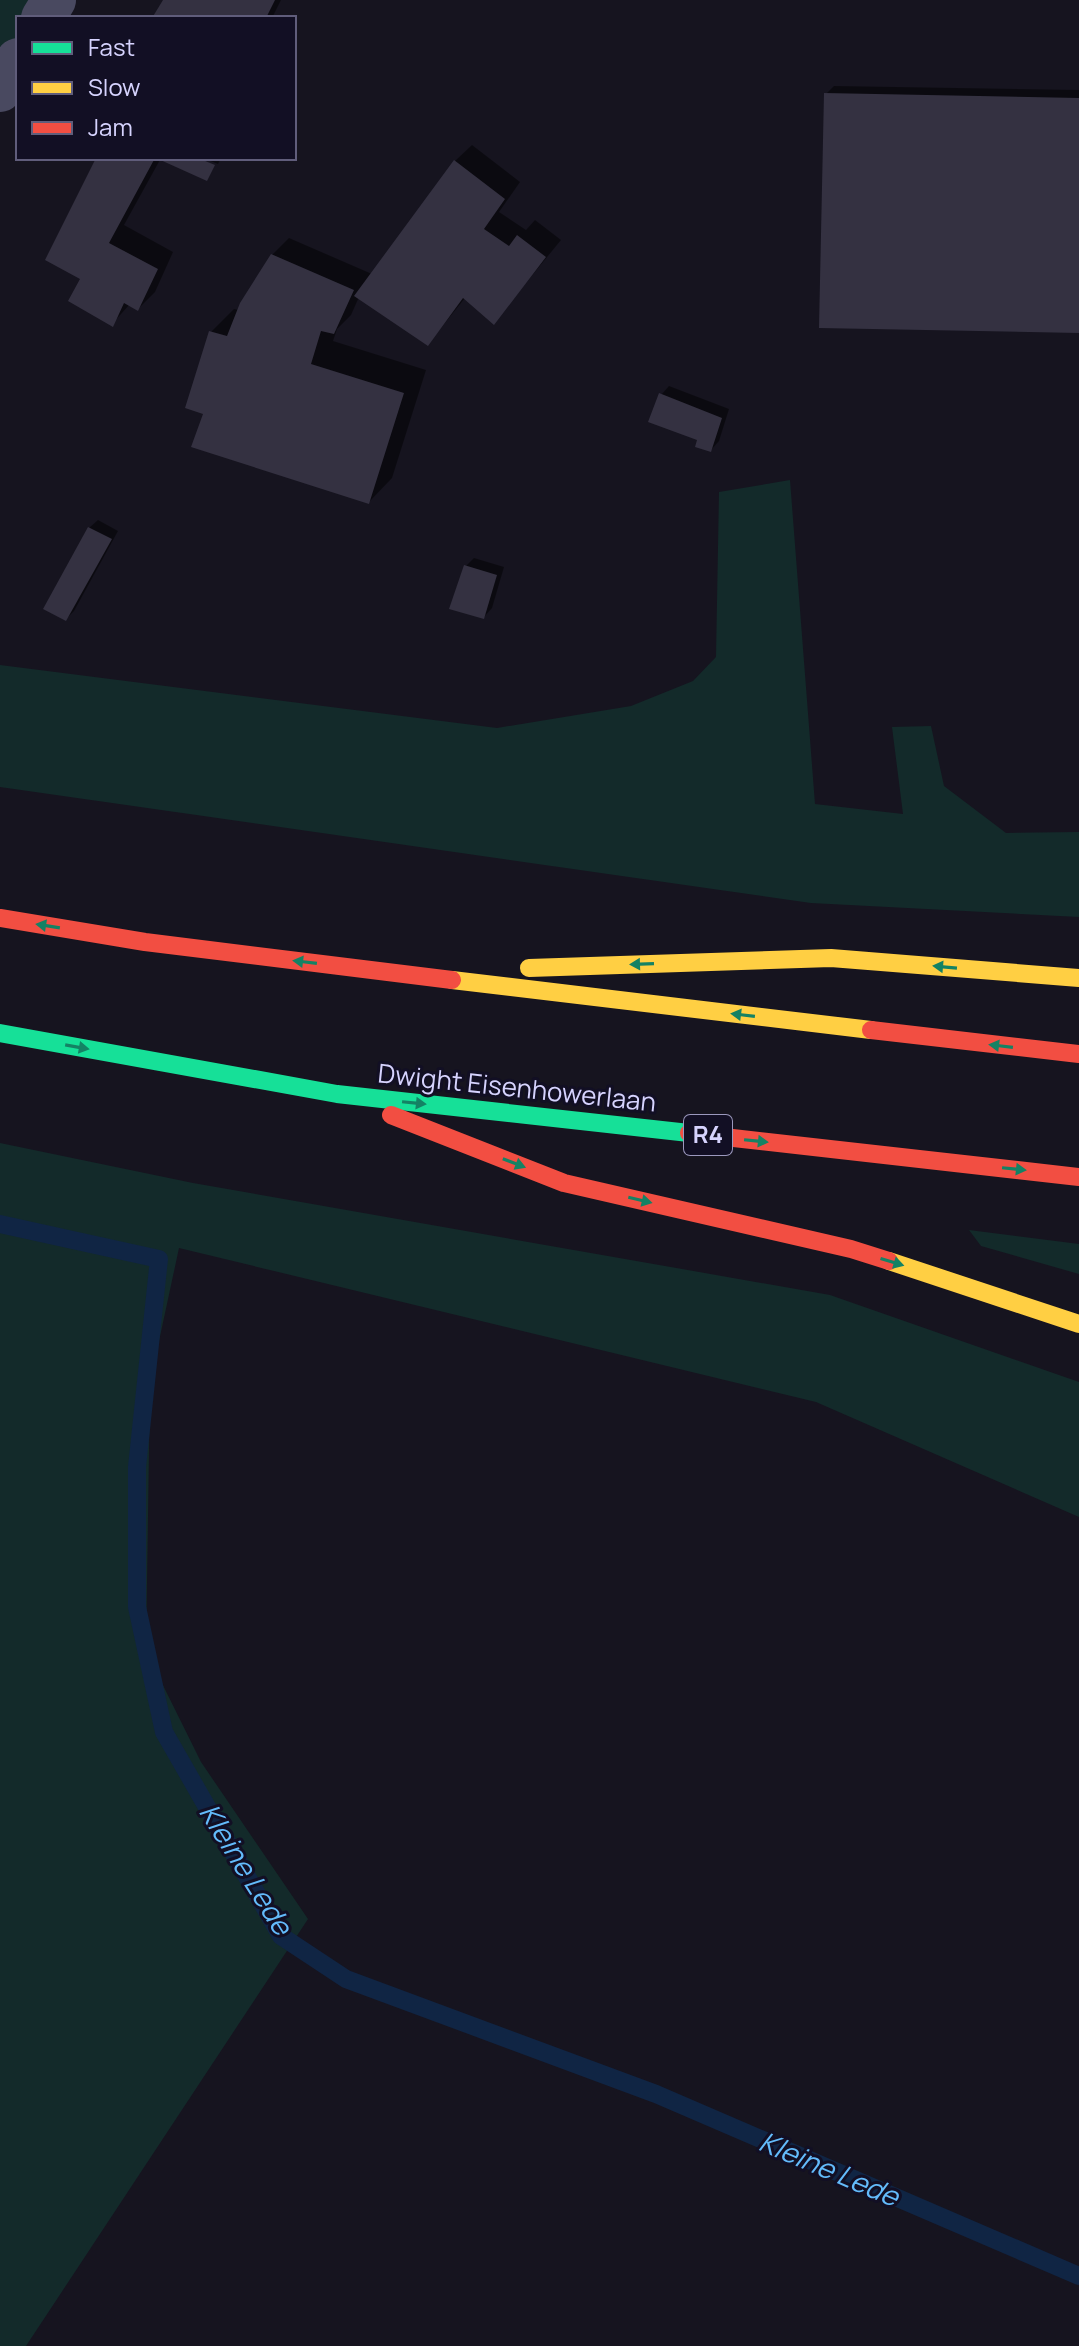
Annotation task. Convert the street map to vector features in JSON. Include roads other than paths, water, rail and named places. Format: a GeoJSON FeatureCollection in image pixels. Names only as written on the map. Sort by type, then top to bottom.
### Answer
{"type":"FeatureCollection","features":[{"type":"Feature","properties":{"kind":"highway"},"geometry":{"type":"LineString","coordinates":[[0,918],[145,942],[383,972],[1079,1054]]}},
{"type":"Feature","properties":{"kind":"highway"},"geometry":{"type":"LineString","coordinates":[[383,972],[831,958],[1079,978]]}},
{"type":"Feature","properties":{"kind":"highway","name":"Dwight Eisenhowerlaan"},"geometry":{"type":"LineString","coordinates":[[0,1033],[337,1094],[1079,1177]]}},
{"type":"Feature","properties":{"kind":"highway"},"geometry":{"type":"LineString","coordinates":[[337,1094],[564,1183],[851,1249],[1079,1324]]}},
{"type":"Feature","properties":{"kind":"street"},"geometry":{"type":"LineString","coordinates":[[0,90],[16,63]]}},
{"type":"Feature","properties":{"kind":"waterway","name":"Kleine Lede"},"geometry":{"type":"LineString","coordinates":[[0,1224],[159,1259],[137,1467],[137,1607],[164,1732],[281,1936],[346,1979],[656,2094],[1079,2276]]}}]}
